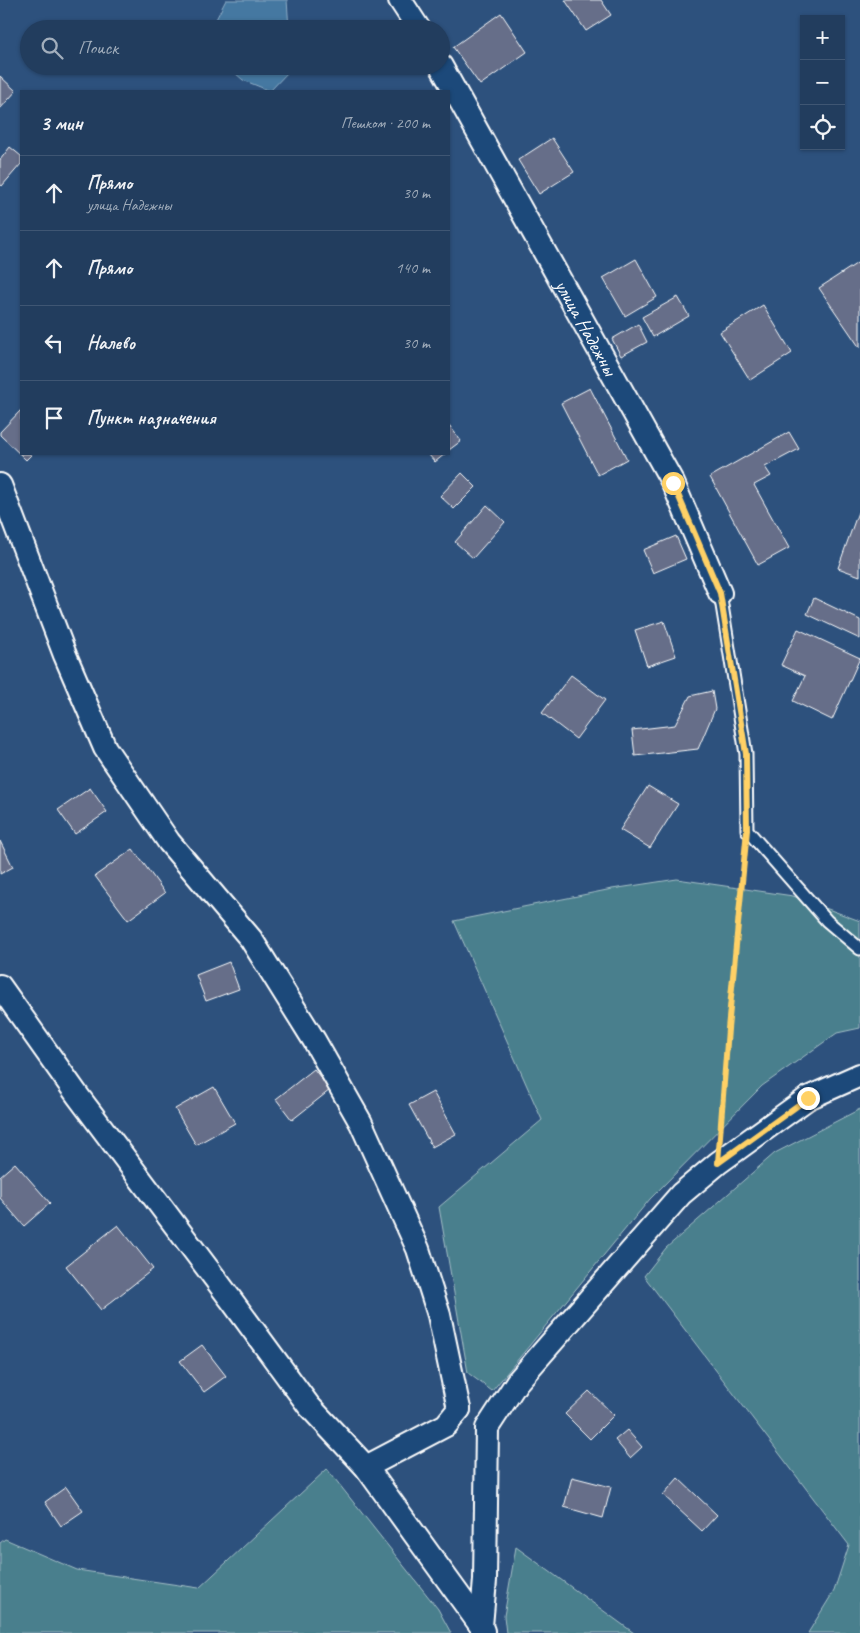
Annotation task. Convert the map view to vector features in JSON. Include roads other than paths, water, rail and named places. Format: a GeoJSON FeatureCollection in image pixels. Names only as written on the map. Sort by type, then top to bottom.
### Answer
{"type":"FeatureCollection","features":[{"type":"Feature","properties":{"kind":"street"},"geometry":{"type":"LineString","coordinates":[[400,0],[413,20]]}},
{"type":"Feature","properties":{"kind":"street","name":"улица Надежны"},"geometry":{"type":"LineString","coordinates":[[446,75],[673,483],[720,593]]}},
{"type":"Feature","properties":{"kind":"street"},"geometry":{"type":"LineString","coordinates":[[0,485],[65,655],[105,748],[169,842],[251,939],[314,1040],[361,1123],[418,1249],[439,1315],[460,1409]]}},
{"type":"Feature","properties":{"kind":"street"},"geometry":{"type":"LineString","coordinates":[[0,986],[78,1096],[309,1406],[366,1468],[482,1630]]}},
{"type":"Feature","properties":{"kind":"street"},"geometry":{"type":"LineString","coordinates":[[482,1630],[485,1580],[487,1428],[517,1382],[681,1194],[718,1163],[808,1098],[860,1075]]}},
{"type":"Feature","properties":{"kind":"street"},"geometry":{"type":"LineString","coordinates":[[460,1409],[476,1412],[487,1428]]}},
{"type":"Feature","properties":{"kind":"street"},"geometry":{"type":"LineString","coordinates":[[366,1468],[446,1425],[460,1409]]}},
{"type":"Feature","properties":{"kind":"lane"},"geometry":{"type":"LineString","coordinates":[[720,593],[746,754],[747,830],[827,920],[860,949]]}},
{"type":"Feature","properties":{"kind":"water"},"geometry":{"type":"Polygon","coordinates":[[[226,0],[287,0],[288,20],[216,20],[226,0]]]}},
{"type":"Feature","properties":{"kind":"water"},"geometry":{"type":"Polygon","coordinates":[[[237,75],[285,75],[271,90],[243,80],[237,75]]]}}]}
